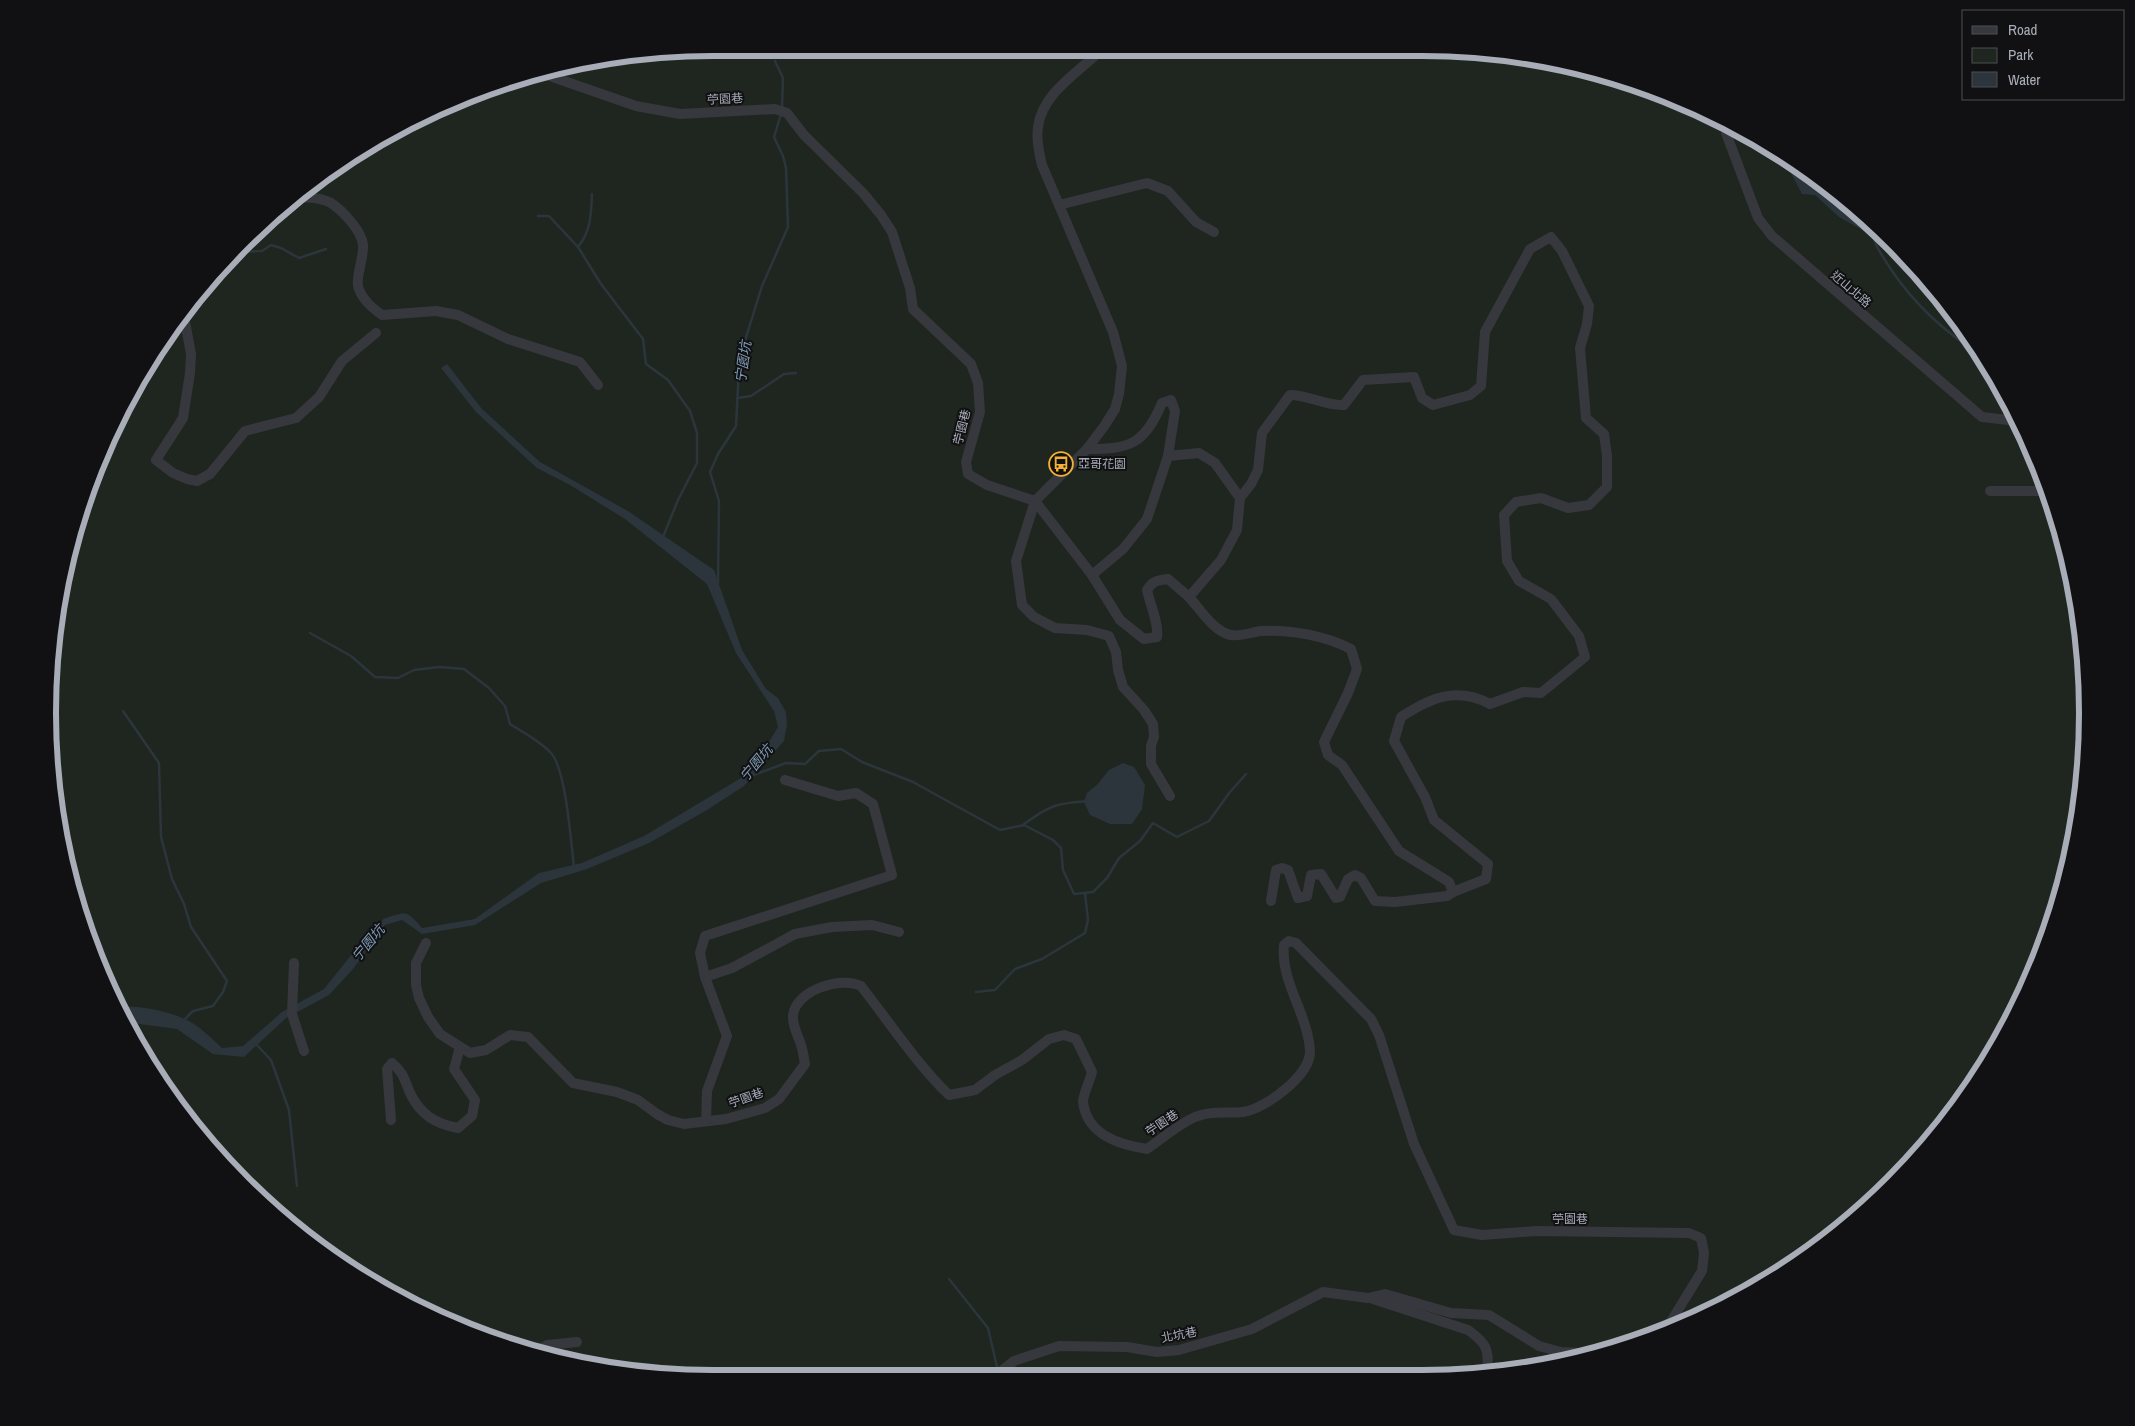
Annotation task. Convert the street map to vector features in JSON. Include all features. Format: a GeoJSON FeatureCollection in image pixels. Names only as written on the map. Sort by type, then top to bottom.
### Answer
{"type":"FeatureCollection","features":[{"type":"Feature","properties":{"kind":"street"},"geometry":{"type":"LineString","coordinates":[[1094,56],[1050,97],[1038,126],[1038,148],[1042,165],[1113,332],[1122,366],[1119,394],[1115,409],[1087,449],[1035,501],[1016,561],[1022,605],[1034,617],[1055,628],[1087,630],[1109,636],[1116,652],[1118,670],[1123,686],[1144,710],[1153,724],[1154,737],[1151,746],[1151,764],[1170,796]]}},
{"type":"Feature","properties":{"kind":"street","name":"苧園巷"},"geometry":{"type":"LineString","coordinates":[[552,77],[636,106],[680,114],[775,109],[787,113],[804,135],[863,193],[881,215],[892,232],[910,288],[913,309],[972,364],[978,383],[980,412],[966,462],[968,474],[987,485],[1035,501]]}},
{"type":"Feature","properties":{"kind":"street","name":"近山北路"},"geometry":{"type":"LineString","coordinates":[[1726,131],[1758,218],[1772,236],[1982,417],[2009,420]]}},
{"type":"Feature","properties":{"kind":"street"},"geometry":{"type":"LineString","coordinates":[[1059,205],[1147,182],[1168,192],[1196,222],[1214,232]]}},
{"type":"Feature","properties":{"kind":"street"},"geometry":{"type":"LineString","coordinates":[[307,197],[330,203],[354,225],[363,242],[363,256],[358,286],[367,304],[382,315],[436,311],[458,315],[508,340],[580,362],[598,386]]}},
{"type":"Feature","properties":{"kind":"street"},"geometry":{"type":"LineString","coordinates":[[1188,597],[1221,560],[1237,530],[1240,498],[1251,484],[1258,470],[1262,433],[1290,395],[1299,395],[1332,406],[1344,405],[1363,380],[1414,377],[1422,398],[1433,404],[1470,395],[1481,386],[1486,332],[1530,248],[1551,237],[1562,252],[1589,306],[1587,324],[1580,348],[1586,418],[1604,434],[1607,456],[1607,487],[1589,505],[1568,508],[1541,498],[1516,502],[1504,516],[1507,561],[1520,581],[1551,599],[1579,636],[1585,657],[1541,693],[1523,692],[1490,704],[1477,696],[1453,695],[1424,702],[1401,717],[1394,741],[1425,797],[1434,820],[1488,864],[1486,879],[1447,896],[1396,902],[1375,900],[1361,878],[1355,875],[1348,879],[1340,897],[1336,898],[1321,874],[1318,873],[1311,875],[1307,896],[1298,898],[1288,870],[1282,868],[1276,870],[1271,901]]}},
{"type":"Feature","properties":{"kind":"street"},"geometry":{"type":"LineString","coordinates":[[185,323],[191,354],[183,418],[156,460],[173,473],[197,481],[210,474],[245,431],[296,418],[319,397],[342,361],[376,333]]}},
{"type":"Feature","properties":{"kind":"street"},"geometry":{"type":"LineString","coordinates":[[1087,449],[1120,448],[1138,442],[1147,432],[1162,403],[1171,400],[1175,411],[1168,456],[1147,519],[1123,549],[1092,575]]}},
{"type":"Feature","properties":{"kind":"street"},"geometry":{"type":"LineString","coordinates":[[1168,456],[1200,453],[1215,463],[1240,498]]}},
{"type":"Feature","properties":{"kind":"street"},"geometry":{"type":"LineString","coordinates":[[1990,491],[2040,491]]}},
{"type":"Feature","properties":{"kind":"street"},"geometry":{"type":"LineString","coordinates":[[1035,501],[1092,575],[1120,620],[1144,639],[1157,637],[1158,629],[1150,608],[1147,590],[1151,583],[1168,579],[1218,629],[1231,635],[1263,631],[1300,633],[1342,644],[1351,649],[1356,670],[1348,693],[1324,742],[1328,755],[1342,765],[1399,851],[1448,882],[1454,892]]}},
{"type":"Feature","properties":{"kind":"street"},"geometry":{"type":"LineString","coordinates":[[706,1121],[707,1091],[727,1036],[705,977],[700,953],[704,936],[892,875],[873,804],[856,793],[838,796],[785,780]]}},
{"type":"Feature","properties":{"kind":"street"},"geometry":{"type":"LineString","coordinates":[[705,977],[732,968],[795,934],[832,927],[872,926],[899,932]]}},
{"type":"Feature","properties":{"kind":"street","name":"苧園巷"},"geometry":{"type":"LineString","coordinates":[[426,942],[416,963],[416,985],[428,1018],[440,1034],[470,1053],[486,1050],[510,1035],[528,1038],[573,1083],[616,1092],[638,1100],[668,1120],[684,1124],[706,1121],[765,1108],[779,1099],[805,1064],[801,1045],[792,1024],[793,1012],[811,992],[826,985],[854,982],[862,986],[902,1040],[935,1081],[949,1095],[975,1090],[995,1074],[1022,1060],[1049,1039],[1064,1035],[1076,1039],[1092,1072],[1083,1101],[1091,1126],[1103,1136],[1131,1147],[1147,1149],[1196,1116],[1214,1111],[1243,1112],[1262,1106],[1288,1088],[1300,1074],[1310,1054],[1307,1031],[1284,964],[1284,945],[1289,941],[1296,943],[1371,1019],[1379,1035],[1414,1144],[1454,1230],[1482,1235],[1536,1231],[1689,1232],[1701,1238],[1704,1254],[1702,1271],[1672,1321]]}},
{"type":"Feature","properties":{"kind":"street"},"geometry":{"type":"LineString","coordinates":[[294,963],[292,1014],[304,1051]]}},
{"type":"Feature","properties":{"kind":"street"},"geometry":{"type":"LineString","coordinates":[[391,1120],[387,1069],[392,1063],[402,1071],[410,1093],[420,1111],[440,1125],[458,1128],[472,1116],[475,1100],[454,1069],[460,1047]]}},
{"type":"Feature","properties":{"kind":"street","name":"北坑巷"},"geometry":{"type":"LineString","coordinates":[[1003,1370],[1014,1361],[1059,1346],[1126,1347],[1157,1352],[1179,1350],[1252,1329],[1323,1292],[1368,1298],[1468,1330],[1480,1338],[1489,1356],[1488,1366]]}},
{"type":"Feature","properties":{"kind":"street","name":"北坑巷"},"geometry":{"type":"LineString","coordinates":[[1368,1298],[1384,1294],[1451,1313],[1489,1314],[1539,1346],[1569,1352]]}},
{"type":"Feature","properties":{"kind":"street"},"geometry":{"type":"LineString","coordinates":[[543,1347],[577,1342]]}},
{"type":"Feature","properties":{"kind":"green space"},"geometry":{"type":"Polygon","coordinates":[[[713,56],[1422,56],[1508,62],[1592,79],[1633,91],[1673,106],[1750,144],[1822,192],[1855,219],[1916,280],[1943,313],[1991,385],[2011,423],[2029,462],[2044,502],[2056,543],[2073,627],[2077,670],[2079,713],[2073,799],[2066,841],[2044,924],[2029,964],[1991,1041],[1943,1113],[1916,1146],[1855,1207],[1822,1234],[1750,1282],[1673,1320],[1633,1335],[1550,1357],[1508,1364],[1422,1370],[713,1370],[627,1364],[543,1347],[502,1335],[462,1320],[385,1282],[313,1234],[280,1207],[219,1146],[167,1078],[144,1041],[106,964],[91,924],[79,883],[62,799],[56,713],[62,627],[69,585],[91,502],[106,462],[124,423],[144,385],[167,348],[219,280],[280,219],[348,167],[385,144],[462,106],[502,91],[543,79],[627,62],[713,56]]]}},
{"type":"Feature","properties":{"kind":"water"},"geometry":{"type":"Polygon","coordinates":[[[1788,168],[1822,192],[1867,231],[1864,231],[1839,217],[1815,195],[1802,194],[1788,168]]]}},
{"type":"Feature","properties":{"kind":"water"},"geometry":{"type":"Polygon","coordinates":[[[447,364],[482,409],[540,462],[628,511],[714,570],[742,650],[766,689],[778,698],[786,712],[787,725],[784,741],[744,786],[707,810],[649,843],[587,869],[541,883],[475,925],[422,934],[402,920],[385,925],[353,969],[329,995],[286,1018],[244,1057],[213,1054],[177,1029],[135,1023],[126,1007],[150,1009],[188,1020],[222,1048],[243,1046],[282,1012],[324,989],[364,939],[383,919],[405,914],[409,915],[422,928],[475,919],[539,873],[582,863],[644,836],[741,778],[769,742],[778,727],[774,711],[736,653],[707,584],[625,519],[570,485],[537,468],[476,412],[441,368],[447,364]]]}},
{"type":"Feature","properties":{"kind":"water"},"geometry":{"type":"Polygon","coordinates":[[[1123,763],[1134,767],[1145,785],[1142,809],[1132,824],[1110,824],[1090,815],[1084,802],[1087,793],[1097,785],[1109,770],[1123,763]]]}},
{"type":"Feature","properties":{"kind":"waterway","name":"宁園坑"},"geometry":{"type":"LineString","coordinates":[[775,61],[783,78],[782,108]]}},
{"type":"Feature","properties":{"kind":"waterway","name":"宁園坑"},"geometry":{"type":"LineString","coordinates":[[718,584],[719,501],[710,472],[718,454],[736,426],[739,367],[743,347],[762,286],[788,227],[786,168],[783,156],[774,137],[781,114]]}},
{"type":"Feature","properties":{"kind":"waterway"},"geometry":{"type":"LineString","coordinates":[[578,247],[588,229],[591,216],[592,194]]}},
{"type":"Feature","properties":{"kind":"waterway"},"geometry":{"type":"LineString","coordinates":[[538,216],[549,216],[578,247],[601,284],[643,339],[646,364],[668,380],[690,411],[697,433],[697,463],[678,500],[663,537]]}},
{"type":"Feature","properties":{"kind":"waterway"},"geometry":{"type":"LineString","coordinates":[[1874,237],[1881,254],[1909,294],[1942,327],[1966,345]]}},
{"type":"Feature","properties":{"kind":"waterway"},"geometry":{"type":"LineString","coordinates":[[246,252],[262,251],[271,245],[299,258],[326,249]]}},
{"type":"Feature","properties":{"kind":"waterway"},"geometry":{"type":"LineString","coordinates":[[737,398],[751,396],[784,374],[796,373]]}},
{"type":"Feature","properties":{"kind":"waterway"},"geometry":{"type":"LineString","coordinates":[[310,633],[351,656],[375,677],[398,678],[414,670],[439,667],[464,669],[489,688],[505,706],[510,724],[542,745],[551,753],[556,762],[567,807],[574,867]]}},
{"type":"Feature","properties":{"kind":"waterway"},"geometry":{"type":"LineString","coordinates":[[123,711],[159,763],[161,837],[172,879],[184,904],[191,927],[227,981],[223,992],[213,1006],[193,1011],[183,1021]]}},
{"type":"Feature","properties":{"kind":"waterway"},"geometry":{"type":"LineString","coordinates":[[751,776],[786,763],[805,764],[819,751],[841,749],[862,762],[913,782],[1000,830],[1024,825],[1053,840],[1061,848],[1063,870],[1074,894],[1093,892],[1107,878],[1119,858],[1140,841],[1153,823],[1177,837],[1209,821],[1246,774]]}},
{"type":"Feature","properties":{"kind":"waterway"},"geometry":{"type":"LineString","coordinates":[[1024,824],[1053,806],[1088,801]]}},
{"type":"Feature","properties":{"kind":"waterway"},"geometry":{"type":"LineString","coordinates":[[976,992],[995,990],[1015,969],[1042,959],[1085,933],[1088,920],[1085,893]]}},
{"type":"Feature","properties":{"kind":"waterway"},"geometry":{"type":"LineString","coordinates":[[255,1043],[271,1060],[289,1110],[297,1186]]}},
{"type":"Feature","properties":{"kind":"waterway"},"geometry":{"type":"LineString","coordinates":[[949,1279],[988,1328],[997,1367]]}},
{"type":"Feature","properties":{"kind":"place","name":"亞哥花園"},"geometry":{"type":"Point","coordinates":[1061,464]}}]}
